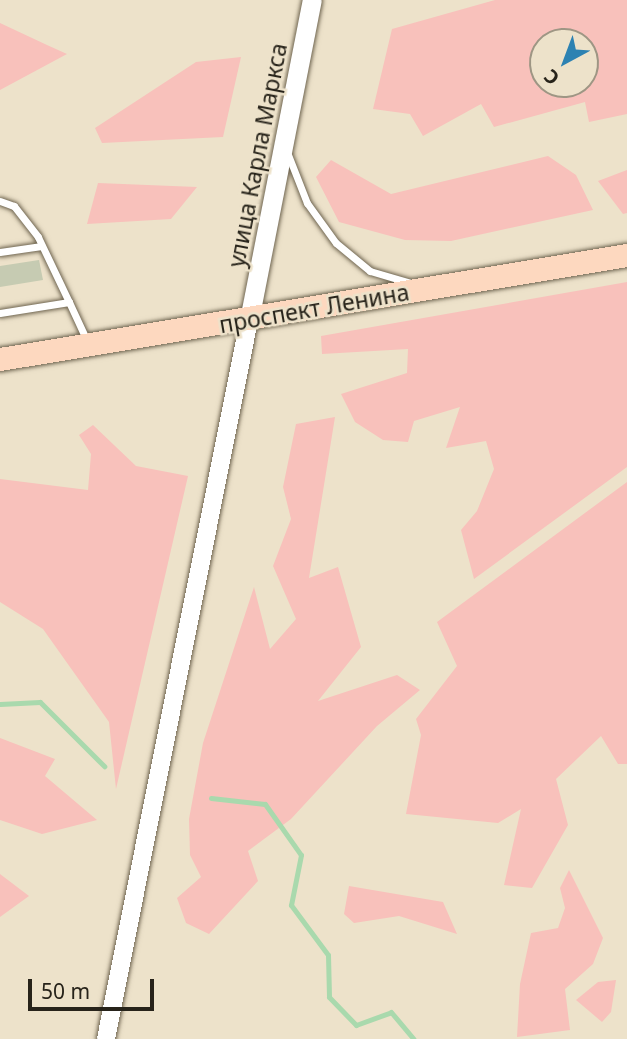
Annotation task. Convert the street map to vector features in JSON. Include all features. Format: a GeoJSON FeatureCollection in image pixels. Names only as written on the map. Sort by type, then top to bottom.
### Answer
{"type":"FeatureCollection","features":[{"type":"Feature","properties":{"kind":"main road","name":"улица Карла Маркса"},"geometry":{"type":"LineString","coordinates":[[249,320],[313,0]]}},
{"type":"Feature","properties":{"kind":"main road","name":"проспект Ленина"},"geometry":{"type":"LineString","coordinates":[[0,359],[627,256]]}},
{"type":"Feature","properties":{"kind":"street"},"geometry":{"type":"LineString","coordinates":[[106,1039],[249,320]]}},
{"type":"Feature","properties":{"kind":"lane"},"geometry":{"type":"LineString","coordinates":[[284,145],[307,202],[336,243],[370,271],[429,288]]}},
{"type":"Feature","properties":{"kind":"lane"},"geometry":{"type":"LineString","coordinates":[[0,201],[14,206],[42,246],[89,345]]}},
{"type":"Feature","properties":{"kind":"lane"},"geometry":{"type":"LineString","coordinates":[[0,252],[42,246]]}},
{"type":"Feature","properties":{"kind":"lane"},"geometry":{"type":"LineString","coordinates":[[0,313],[69,302]]}},
{"type":"Feature","properties":{"kind":"shaded area"},"geometry":{"type":"Polygon","coordinates":[[[495,0],[627,0],[627,114],[589,122],[585,102],[494,127],[481,104],[423,136],[410,114],[373,109],[392,29],[495,0]]]}},
{"type":"Feature","properties":{"kind":"shaded area"},"geometry":{"type":"Polygon","coordinates":[[[0,23],[47,45],[67,54],[0,90],[0,23]]]}},
{"type":"Feature","properties":{"kind":"shaded area"},"geometry":{"type":"Polygon","coordinates":[[[241,57],[223,137],[102,143],[95,128],[196,62],[241,57]]]}},
{"type":"Feature","properties":{"kind":"shaded area"},"geometry":{"type":"Polygon","coordinates":[[[548,156],[576,175],[593,210],[451,241],[405,240],[339,222],[316,177],[331,160],[391,194],[548,156]]]}},
{"type":"Feature","properties":{"kind":"shaded area"},"geometry":{"type":"Polygon","coordinates":[[[627,170],[627,213],[623,214],[598,181],[627,170]]]}},
{"type":"Feature","properties":{"kind":"shaded area"},"geometry":{"type":"Polygon","coordinates":[[[98,183],[197,187],[171,219],[87,224],[98,183]]]}},
{"type":"Feature","properties":{"kind":"shaded area"},"geometry":{"type":"Polygon","coordinates":[[[627,282],[627,467],[474,579],[461,530],[477,511],[494,469],[486,441],[446,448],[460,407],[414,421],[408,442],[383,440],[355,422],[341,394],[407,373],[408,349],[322,354],[321,336],[627,282]]]}},
{"type":"Feature","properties":{"kind":"shaded area"},"geometry":{"type":"Polygon","coordinates":[[[335,417],[309,578],[338,567],[361,647],[318,701],[397,675],[420,690],[377,726],[291,819],[248,851],[258,881],[209,934],[186,923],[177,898],[201,877],[190,855],[189,819],[203,743],[254,587],[270,649],[296,619],[273,566],[291,519],[283,487],[296,424],[335,417]]]}},
{"type":"Feature","properties":{"kind":"shaded area"},"geometry":{"type":"Polygon","coordinates":[[[93,425],[136,466],[188,476],[116,789],[109,722],[43,629],[0,602],[0,479],[88,490],[91,454],[79,435],[93,425]]]}},
{"type":"Feature","properties":{"kind":"shaded area"},"geometry":{"type":"Polygon","coordinates":[[[627,482],[627,764],[618,764],[601,736],[556,779],[568,825],[532,888],[504,885],[521,809],[498,823],[406,814],[421,735],[416,719],[457,666],[437,622],[627,482]]]}},
{"type":"Feature","properties":{"kind":"shaded area"},"geometry":{"type":"Polygon","coordinates":[[[0,738],[55,759],[45,776],[97,820],[42,834],[0,820],[0,738]]]}},
{"type":"Feature","properties":{"kind":"shaded area"},"geometry":{"type":"Polygon","coordinates":[[[569,870],[603,938],[593,964],[565,989],[570,1030],[517,1037],[520,984],[531,933],[558,928],[565,908],[560,888],[569,870]]]}},
{"type":"Feature","properties":{"kind":"shaded area"},"geometry":{"type":"Polygon","coordinates":[[[0,874],[29,896],[0,917],[0,874]]]}},
{"type":"Feature","properties":{"kind":"shaded area"},"geometry":{"type":"Polygon","coordinates":[[[349,886],[443,902],[457,934],[399,916],[354,923],[344,914],[349,886]]]}},
{"type":"Feature","properties":{"kind":"shaded area"},"geometry":{"type":"Polygon","coordinates":[[[616,980],[611,1012],[602,1022],[576,1000],[598,982],[616,980]]]}},
{"type":"Feature","properties":{"kind":"building"},"geometry":{"type":"Polygon","coordinates":[[[39,260],[43,280],[0,287],[0,266],[39,260]]]}},
{"type":"Feature","properties":{"kind":"waterway"},"geometry":{"type":"LineString","coordinates":[[0,704],[40,702],[104,766]]}},
{"type":"Feature","properties":{"kind":"waterway"},"geometry":{"type":"LineString","coordinates":[[211,798],[265,804],[301,855],[291,905],[328,955],[329,997],[356,1025],[391,1012],[414,1039]]}}]}
